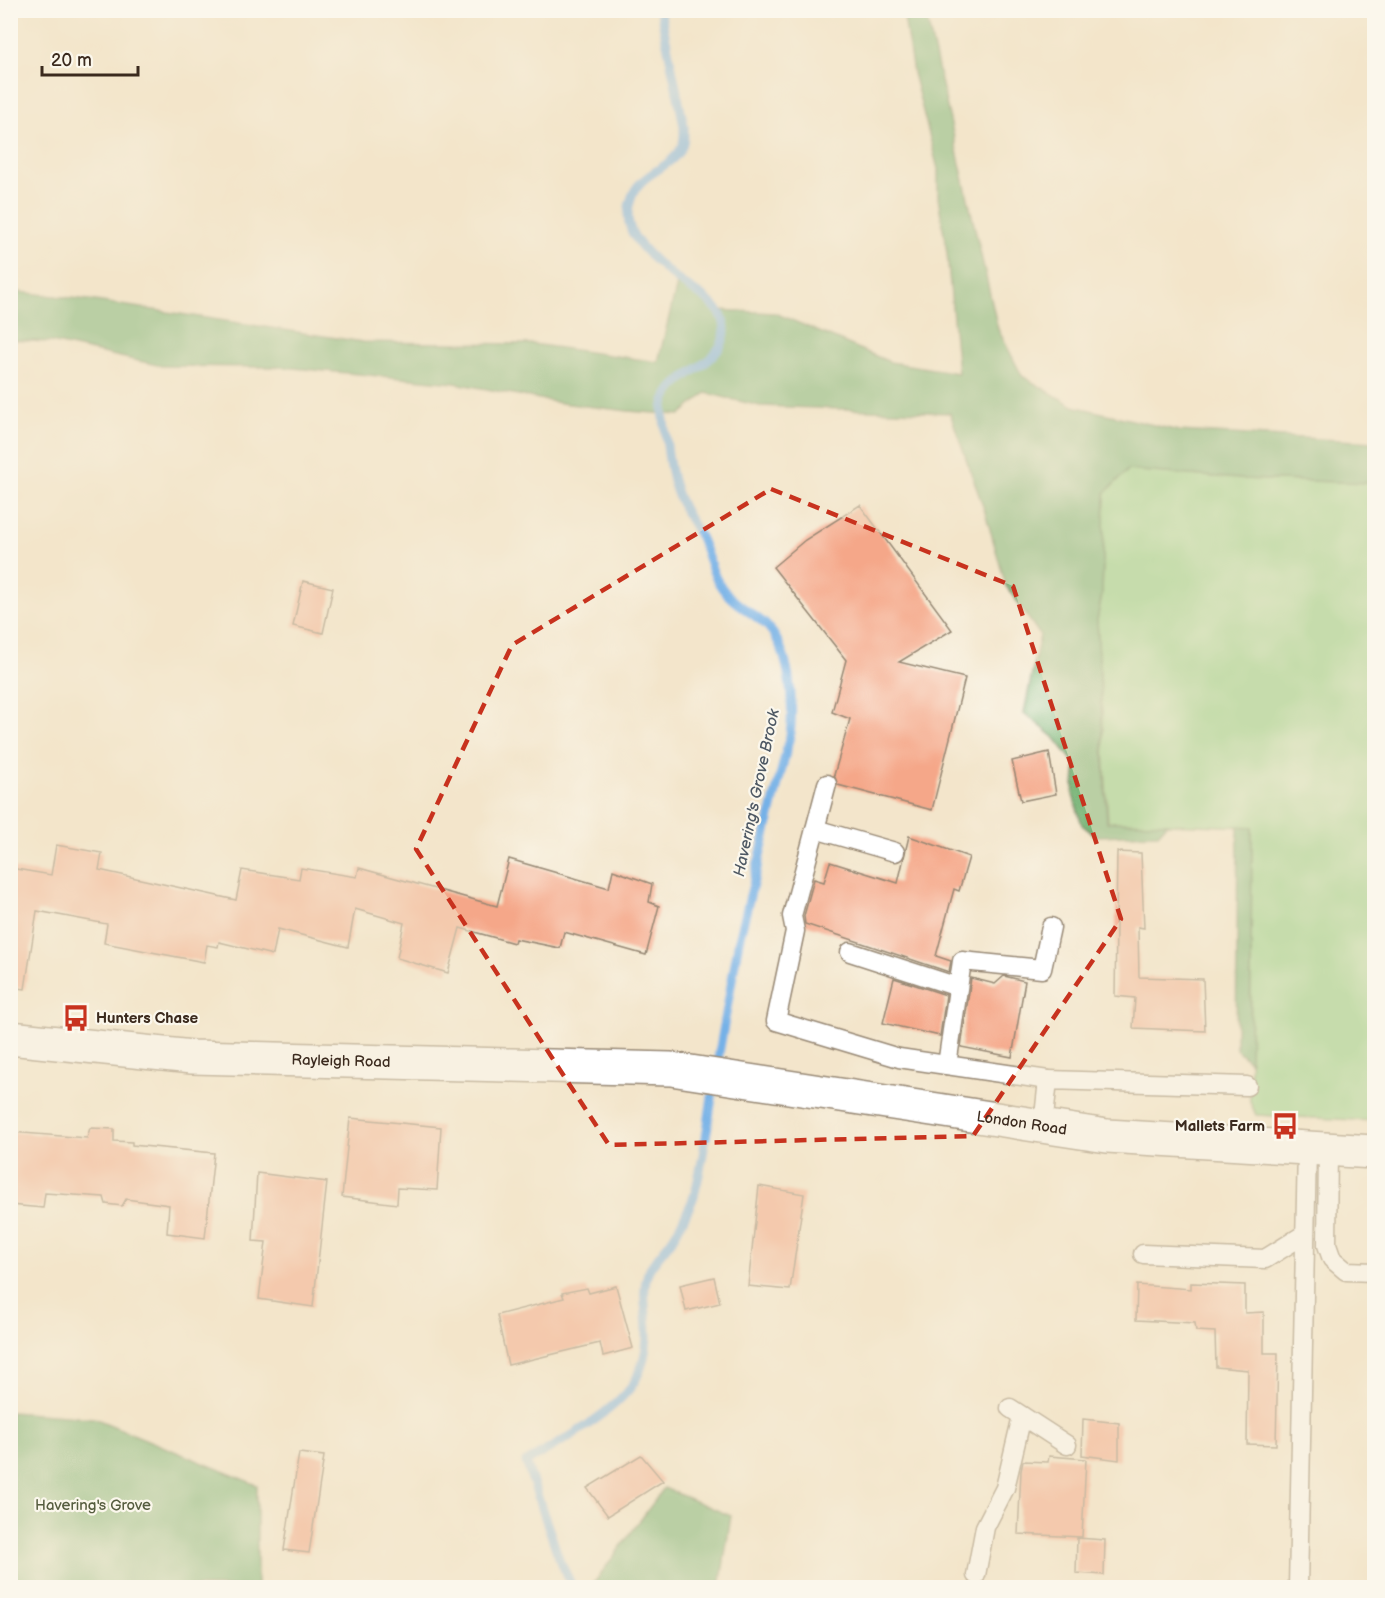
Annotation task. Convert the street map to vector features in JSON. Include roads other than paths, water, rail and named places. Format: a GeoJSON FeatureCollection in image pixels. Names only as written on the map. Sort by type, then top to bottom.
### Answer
{"type":"FeatureCollection","features":[{"type":"Feature","properties":{"kind":"main road","name":"Rayleigh Road"},"geometry":{"type":"LineString","coordinates":[[10,1038],[192,1057],[671,1069]]}},
{"type":"Feature","properties":{"kind":"main road","name":"London Road"},"geometry":{"type":"LineString","coordinates":[[671,1069],[1107,1136],[1374,1152]]}},
{"type":"Feature","properties":{"kind":"lane"},"geometry":{"type":"LineString","coordinates":[[827,784],[792,915],[795,931],[776,1020],[899,1058],[1048,1080],[1247,1086]]}},
{"type":"Feature","properties":{"kind":"lane"},"geometry":{"type":"LineString","coordinates":[[815,829],[895,852]]}},
{"type":"Feature","properties":{"kind":"lane"},"geometry":{"type":"LineString","coordinates":[[947,1065],[962,961],[1042,969],[1051,927]]}},
{"type":"Feature","properties":{"kind":"lane"},"geometry":{"type":"LineString","coordinates":[[850,952],[958,987]]}},
{"type":"Feature","properties":{"kind":"lane"},"geometry":{"type":"LineString","coordinates":[[1044,1126],[1048,1080]]}},
{"type":"Feature","properties":{"kind":"lane"},"geometry":{"type":"LineString","coordinates":[[1298,1587],[1305,1234],[1317,1149]]}},
{"type":"Feature","properties":{"kind":"lane"},"geometry":{"type":"LineString","coordinates":[[1317,1149],[1327,1245],[1332,1259],[1346,1271],[1374,1272]]}},
{"type":"Feature","properties":{"kind":"lane"},"geometry":{"type":"LineString","coordinates":[[1143,1254],[1265,1259],[1305,1234]]}},
{"type":"Feature","properties":{"kind":"lane"},"geometry":{"type":"LineString","coordinates":[[976,1575],[985,1527],[1005,1488],[1016,1412],[1067,1445]]}},
{"type":"Feature","properties":{"kind":"waterway","name":"Havering's Grove Brook"},"geometry":{"type":"LineString","coordinates":[[660,10],[684,126],[684,140],[676,155],[647,177],[635,190],[629,207],[629,222],[634,237],[645,250],[678,280],[710,302],[722,317],[725,327],[724,337],[711,358],[681,380],[666,399],[663,411],[671,471],[677,494],[700,537],[721,587],[773,633],[785,661],[791,692],[790,736],[739,940],[718,1059]]}},
{"type":"Feature","properties":{"kind":"waterway","name":"Havering's Grove Brook"},"geometry":{"type":"LineString","coordinates":[[573,1588],[560,1561],[526,1462],[600,1416],[614,1405],[635,1381],[646,1349],[646,1278],[652,1265],[676,1233],[694,1196],[712,1097]]}},
{"type":"Feature","properties":{"kind":"place","name":"Hunters Chase"},"geometry":{"type":"Point","coordinates":[76,1018]}},
{"type":"Feature","properties":{"kind":"place","name":"Mallets Farm"},"geometry":{"type":"Point","coordinates":[1285,1126]}},
{"type":"Feature","properties":{"kind":"park label","name":"Havering's Grove"},"geometry":{"type":"Point","coordinates":[93,1505]}}]}
